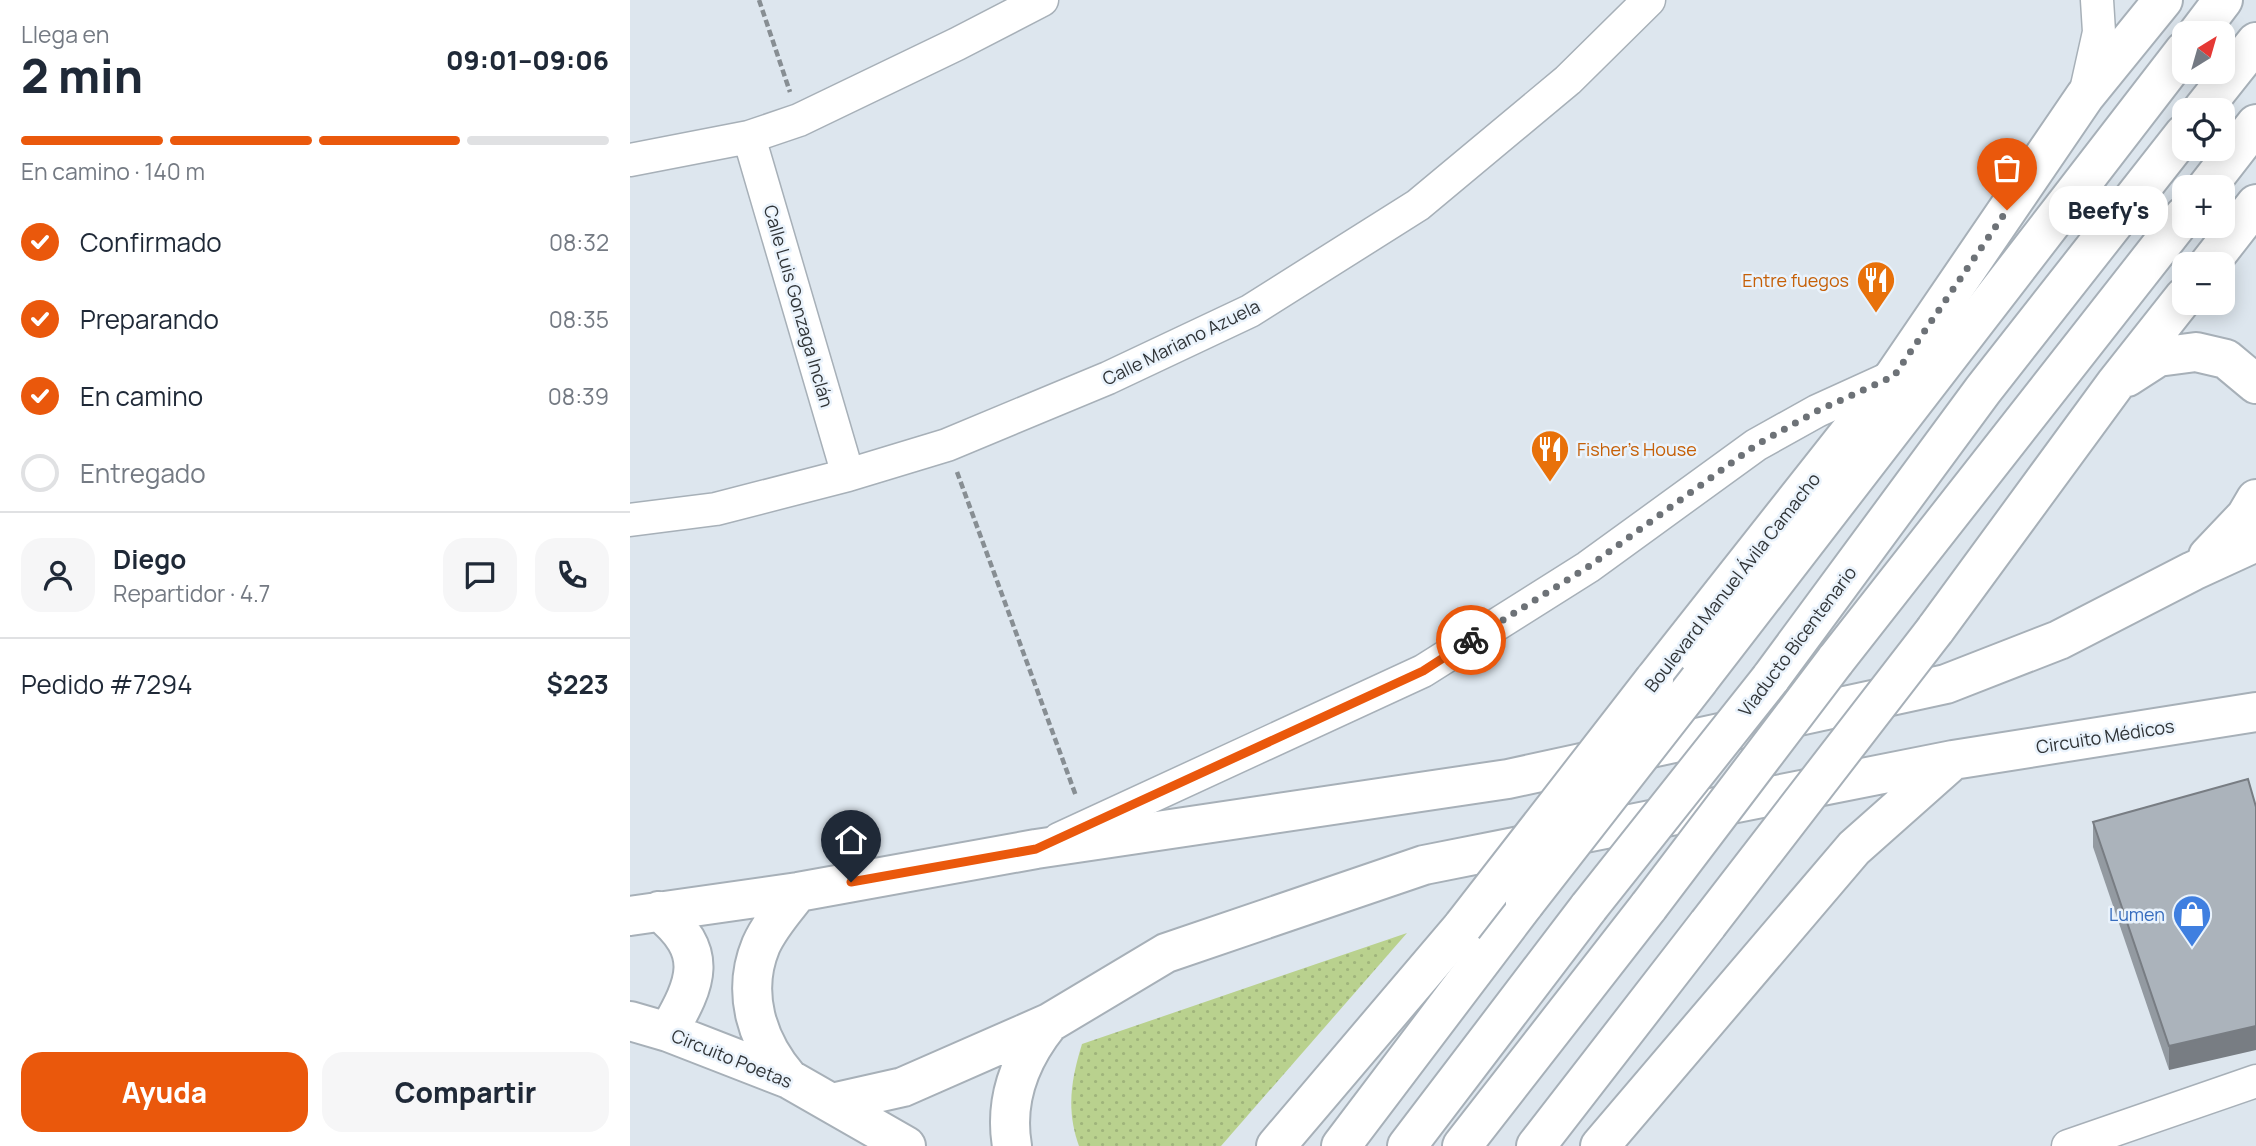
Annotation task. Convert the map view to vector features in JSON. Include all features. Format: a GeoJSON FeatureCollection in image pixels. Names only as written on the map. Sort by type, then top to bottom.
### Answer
{"type":"FeatureCollection","features":[{"type":"Feature","properties":{"kind":"main road","name":"Boulevard Manuel Ávila Camacho"},"geometry":{"type":"LineString","coordinates":[[1276,1146],[1463,926],[1894,376],[2085,96],[2163,0]]}},
{"type":"Feature","properties":{"kind":"main road"},"geometry":{"type":"LineString","coordinates":[[2207,21],[2223,0]]}},
{"type":"Feature","properties":{"kind":"main road"},"geometry":{"type":"LineString","coordinates":[[2212,98],[2256,42]]}},
{"type":"Feature","properties":{"kind":"main road","name":"Boulevard Manuel Ávila Camacho"},"geometry":{"type":"LineString","coordinates":[[1341,1146],[1525,903],[2172,67]]}},
{"type":"Feature","properties":{"kind":"main road"},"geometry":{"type":"LineString","coordinates":[[2216,175],[2256,124]]}},
{"type":"Feature","properties":{"kind":"main road","name":"Viaducto Bicentenario"},"geometry":{"type":"LineString","coordinates":[[1407,1146],[1589,906],[1770,679],[1983,390],[2172,149]]}},
{"type":"Feature","properties":{"kind":"main road"},"geometry":{"type":"LineString","coordinates":[[2218,252],[2256,204]]}},
{"type":"Feature","properties":{"kind":"main road"},"geometry":{"type":"LineString","coordinates":[[1462,1146],[1835,661],[2172,231]]}},
{"type":"Feature","properties":{"kind":"main road"},"geometry":{"type":"LineString","coordinates":[[1536,1146],[1935,630],[2116,383],[2172,312]]}},
{"type":"Feature","properties":{"kind":"main road"},"geometry":{"type":"LineString","coordinates":[[2116,383],[2158,357],[2196,352],[2226,359],[2256,384]]}},
{"type":"Feature","properties":{"kind":"main road"},"geometry":{"type":"LineString","coordinates":[[2193,571],[2246,516],[2256,499]]}},
{"type":"Feature","properties":{"kind":"main road"},"geometry":{"type":"LineString","coordinates":[[644,913],[798,892],[1036,849],[1508,779],[1946,684],[2059,640],[2256,542]]}},
{"type":"Feature","properties":{"kind":"main road","name":"Circuito Médicos"},"geometry":{"type":"LineString","coordinates":[[832,1103],[903,1087],[1049,1023],[1166,953],[1424,864],[1953,760],[2256,712]]}},
{"type":"Feature","properties":{"kind":"main road"},"geometry":{"type":"LineString","coordinates":[[1600,1146],[1854,848],[1953,760]]}},
{"type":"Feature","properties":{"kind":"main road"},"geometry":{"type":"LineString","coordinates":[[789,1079],[776,1064],[762,1038],[753,1010],[752,988],[754,966],[761,945],[771,926],[798,892]]}},
{"type":"Feature","properties":{"kind":"main road"},"geometry":{"type":"LineString","coordinates":[[644,913],[671,920],[688,943],[694,971],[689,993],[668,1032]]}},
{"type":"Feature","properties":{"kind":"main road","name":"Circuito Poetas"},"geometry":{"type":"LineString","coordinates":[[630,1021],[668,1032],[789,1079],[906,1146]]}},
{"type":"Feature","properties":{"kind":"main road"},"geometry":{"type":"LineString","coordinates":[[1012,1146],[1010,1124],[1014,1086],[1022,1063],[1049,1023]]}},
{"type":"Feature","properties":{"kind":"street"},"geometry":{"type":"LineString","coordinates":[[630,160],[750,137],[799,120],[1042,0]]}},
{"type":"Feature","properties":{"kind":"street","name":"Calle Mariano Azuela"},"geometry":{"type":"LineString","coordinates":[[630,520],[716,509],[848,475],[947,445],[1108,377],[1250,311],[1418,205],[1568,80],[1648,0]]}},
{"type":"Feature","properties":{"kind":"street"},"geometry":{"type":"LineString","coordinates":[[2085,96],[2099,32],[2096,0]]}},
{"type":"Feature","properties":{"kind":"street","name":"Calle Luis Gonzaga Inclán"},"geometry":{"type":"LineString","coordinates":[[750,137],[848,475]]}},
{"type":"Feature","properties":{"kind":"street"},"geometry":{"type":"LineString","coordinates":[[1036,849],[1423,671],[1588,567],[1756,445],[1817,411],[1894,376]]}},
{"type":"Feature","properties":{"kind":"street"},"geometry":{"type":"LineString","coordinates":[[2067,1146],[2256,1082]]}},
{"type":"Feature","properties":{"kind":"path"},"geometry":{"type":"LineString","coordinates":[[759,0],[799,120]]}},
{"type":"Feature","properties":{"kind":"path"},"geometry":{"type":"LineString","coordinates":[[947,445],[1087,826]]}},
{"type":"Feature","properties":{"kind":"green space"},"geometry":{"type":"Polygon","coordinates":[[[1407,933],[1221,1146],[1079,1146],[1071,1107],[1075,1070],[1082,1044],[1407,933]]]}},
{"type":"Feature","properties":{"kind":"building","name":"Lumen"},"geometry":{"type":"Polygon","coordinates":[[[2248,779],[2256,807],[2256,1026],[2169,1046],[2093,822],[2248,779]]]}},
{"type":"Feature","properties":{"kind":"way so far"},"geometry":{"type":"LineString","coordinates":[[1471,640],[1588,567],[1756,445],[1817,411],[1894,376],[2007,210]]}},
{"type":"Feature","properties":{"kind":"place","name":"Beefy's"},"geometry":{"type":"Point","coordinates":[2007,210]}},
{"type":"Feature","properties":{"kind":"place","name":"Entre fuegos"},"geometry":{"type":"Point","coordinates":[1876,314]}},
{"type":"Feature","properties":{"kind":"place","name":"Fisher's House"},"geometry":{"type":"Point","coordinates":[1550,483]}},
{"type":"Feature","properties":{"kind":"place","name":"Lumen"},"geometry":{"type":"Point","coordinates":[2192,948]}},
{"type":"Feature","properties":{"kind":"route"},"geometry":{"type":"LineString","coordinates":[[851,882],[1036,849],[1423,671],[1471,640]]}}]}
